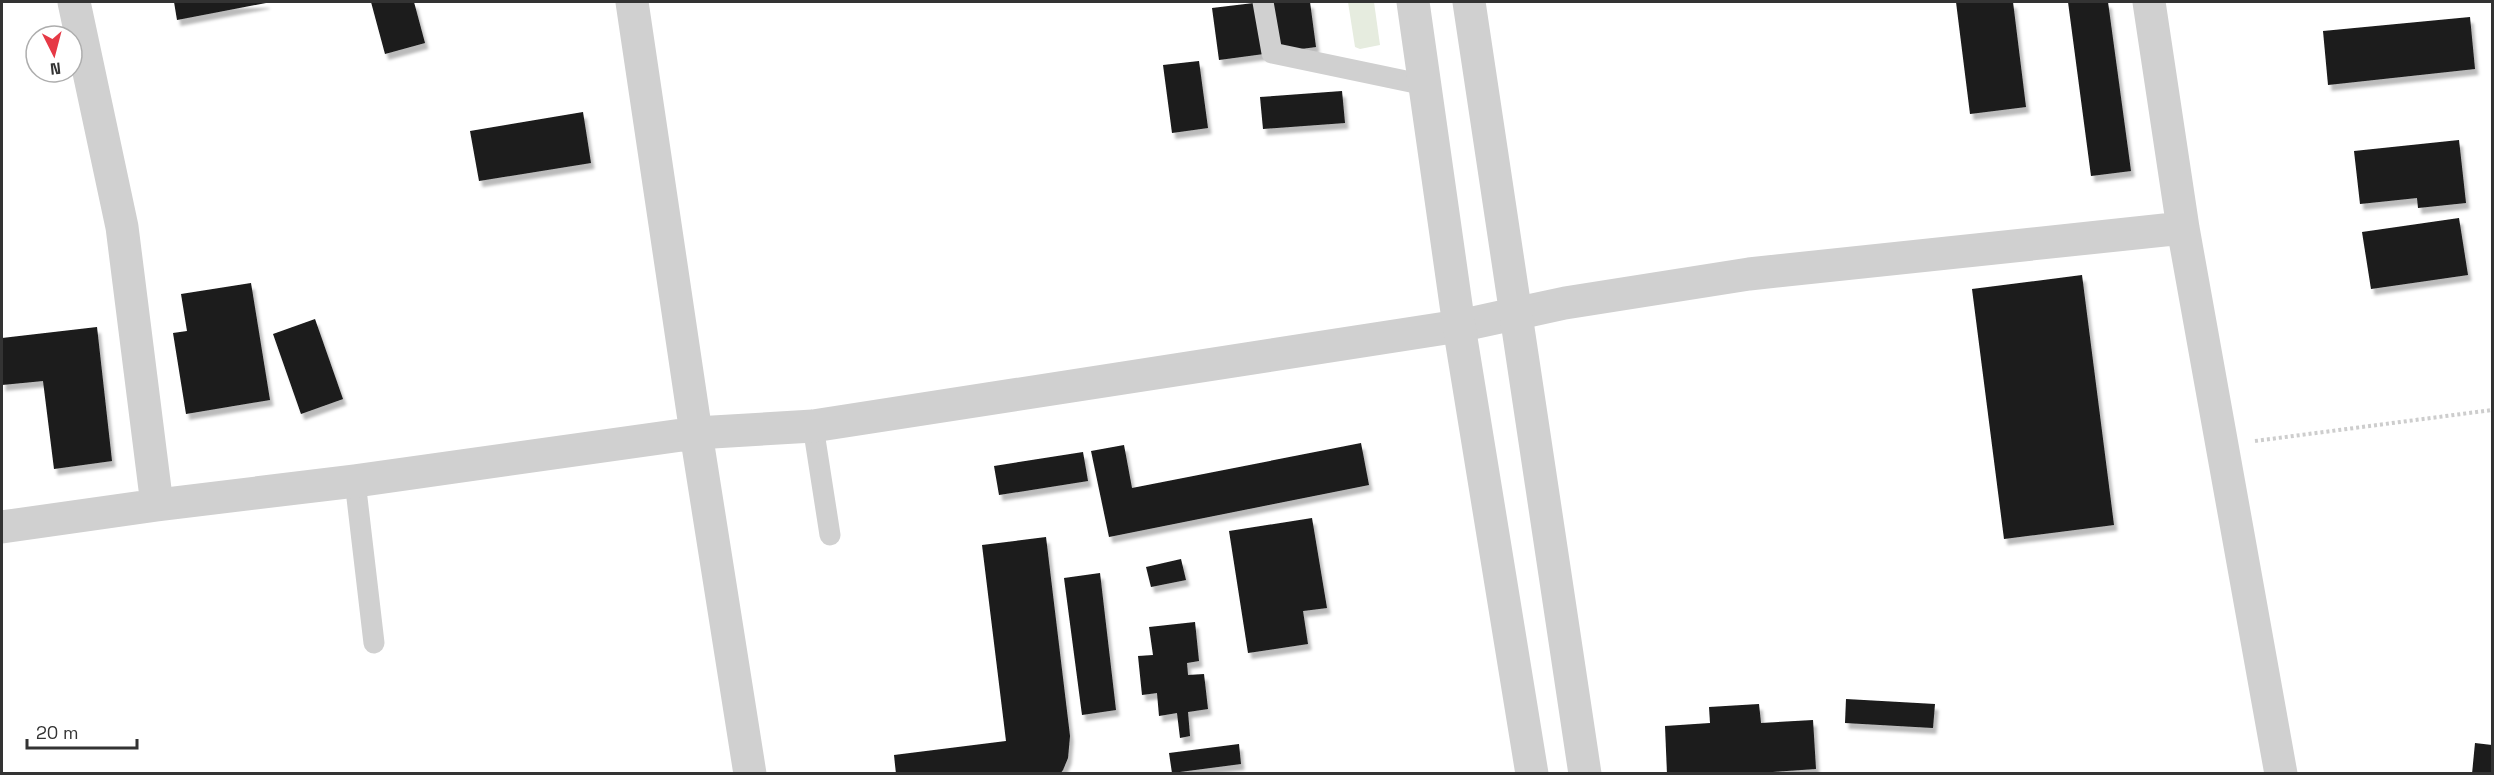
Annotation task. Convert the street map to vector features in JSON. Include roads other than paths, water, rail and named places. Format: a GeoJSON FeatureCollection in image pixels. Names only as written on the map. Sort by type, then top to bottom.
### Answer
{"type":"FeatureCollection","features":[{"type":"Feature","properties":{"kind":"street"},"geometry":{"type":"LineString","coordinates":[[74,2],[122,227],[157,505]]}},
{"type":"Feature","properties":{"kind":"street"},"geometry":{"type":"LineString","coordinates":[[632,2],[696,433],[750,774]]}},
{"type":"Feature","properties":{"kind":"street"},"geometry":{"type":"LineString","coordinates":[[1413,2],[1460,326],[1532,774]]}},
{"type":"Feature","properties":{"kind":"street"},"geometry":{"type":"LineString","coordinates":[[1468,2],[1585,774]]}},
{"type":"Feature","properties":{"kind":"street"},"geometry":{"type":"LineString","coordinates":[[2149,2],[2183,228],[2281,774]]}},
{"type":"Feature","properties":{"kind":"street"},"geometry":{"type":"LineString","coordinates":[[2,527],[696,433],[813,426],[1460,326],[1565,303],[1749,274],[2183,228]]}},
{"type":"Feature","properties":{"kind":"lane"},"geometry":{"type":"LineString","coordinates":[[1263,2],[1272,53],[1425,85]]}},
{"type":"Feature","properties":{"kind":"lane"},"geometry":{"type":"LineString","coordinates":[[813,426],[830,535]]}},
{"type":"Feature","properties":{"kind":"lane"},"geometry":{"type":"LineString","coordinates":[[355,481],[374,643]]}}]}
